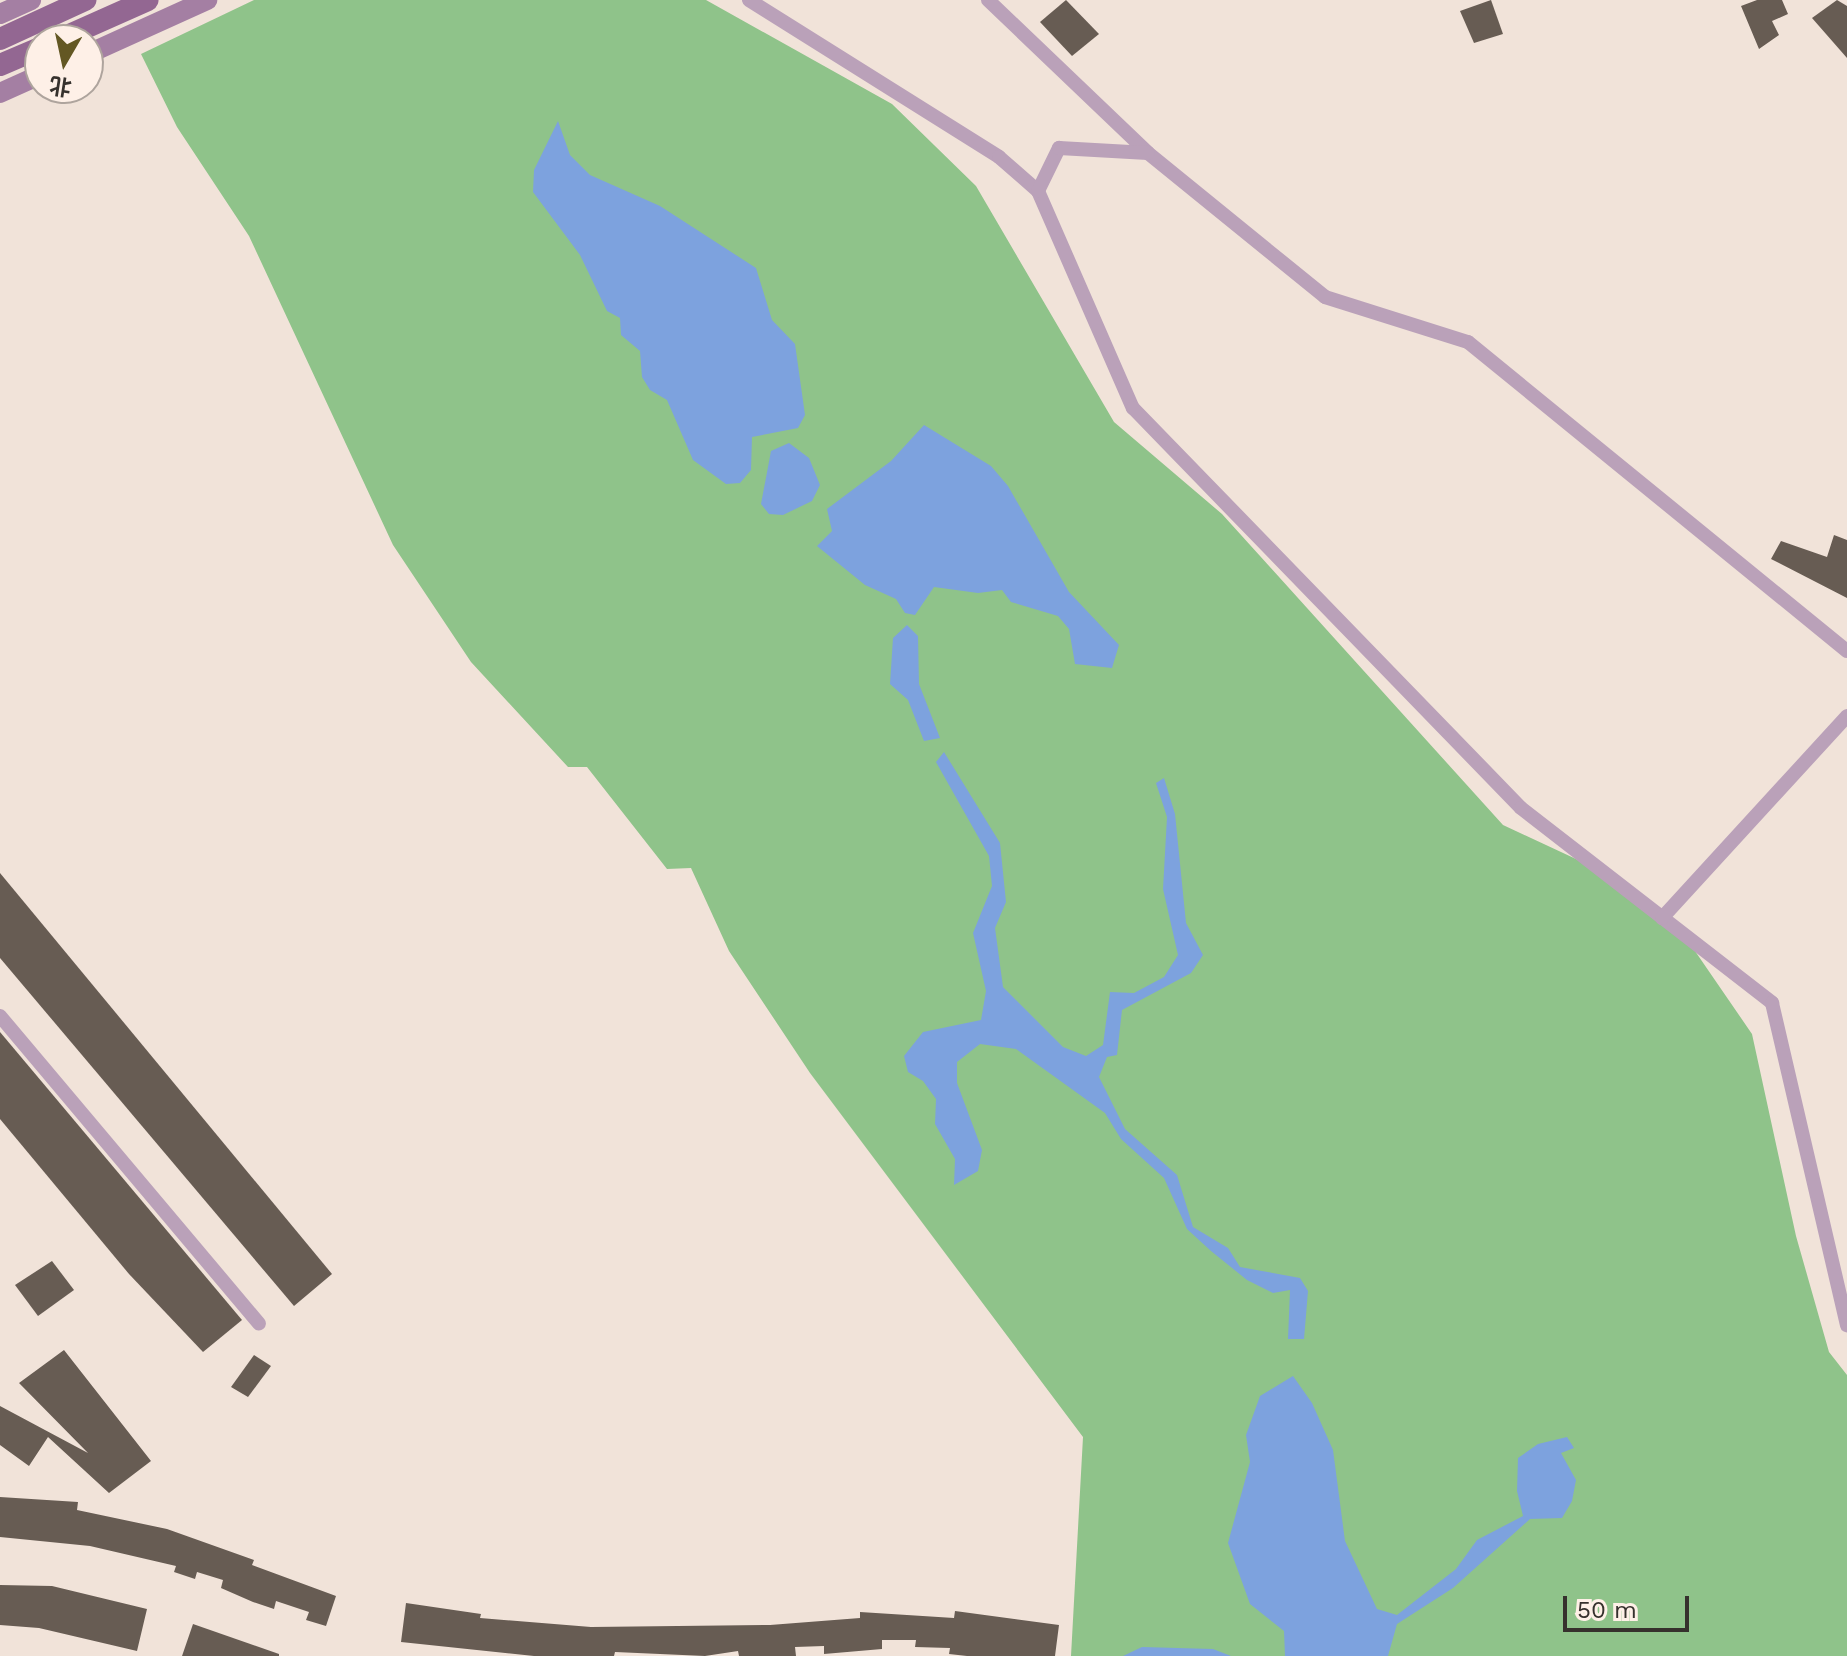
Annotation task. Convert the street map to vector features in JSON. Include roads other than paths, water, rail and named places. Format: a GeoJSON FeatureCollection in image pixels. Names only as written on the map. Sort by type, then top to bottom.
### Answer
{"type":"FeatureCollection","features":[{"type":"Feature","properties":{"kind":"main road"},"geometry":{"type":"LineString","coordinates":[[0,39],[85,0]]}},
{"type":"Feature","properties":{"kind":"main road"},"geometry":{"type":"LineString","coordinates":[[94,24],[148,0]]}},
{"type":"Feature","properties":{"kind":"main road"},"geometry":{"type":"LineString","coordinates":[[0,65],[24,55]]}},
{"type":"Feature","properties":{"kind":"street"},"geometry":{"type":"LineString","coordinates":[[0,14],[31,0]]}},
{"type":"Feature","properties":{"kind":"street"},"geometry":{"type":"LineString","coordinates":[[104,47],[207,0]]}},
{"type":"Feature","properties":{"kind":"street"},"geometry":{"type":"LineString","coordinates":[[749,0],[999,157],[1038,191],[1133,408],[1521,808],[1772,1003],[1847,1325]]}},
{"type":"Feature","properties":{"kind":"street"},"geometry":{"type":"LineString","coordinates":[[988,0],[1148,153],[1325,297],[1468,342],[1847,651]]}},
{"type":"Feature","properties":{"kind":"street"},"geometry":{"type":"LineString","coordinates":[[0,93],[24,82]]}},
{"type":"Feature","properties":{"kind":"street"},"geometry":{"type":"LineString","coordinates":[[1038,191],[1059,148],[1148,153]]}},
{"type":"Feature","properties":{"kind":"street"},"geometry":{"type":"LineString","coordinates":[[1662,918],[1847,716]]}},
{"type":"Feature","properties":{"kind":"street"},"geometry":{"type":"LineString","coordinates":[[0,1016],[259,1324]]}},
{"type":"Feature","properties":{"kind":"water"},"geometry":{"type":"Polygon","coordinates":[[[558,121],[570,155],[590,175],[660,206],[756,268],[772,320],[795,344],[805,415],[798,428],[752,437],[751,470],[740,483],[726,484],[693,460],[667,400],[650,390],[642,377],[640,351],[621,335],[620,318],[607,311],[580,255],[533,192],[534,170],[558,121]]]}},
{"type":"Feature","properties":{"kind":"water"},"geometry":{"type":"Polygon","coordinates":[[[924,425],[991,466],[1008,486],[1069,592],[1119,645],[1112,668],[1075,664],[1069,629],[1058,616],[1011,602],[1002,590],[978,593],[934,587],[915,615],[905,613],[896,599],[865,585],[817,546],[832,531],[827,509],[891,461],[924,425]]]}},
{"type":"Feature","properties":{"kind":"water"},"geometry":{"type":"Polygon","coordinates":[[[789,443],[809,458],[820,485],[812,501],[783,515],[769,514],[761,504],[771,451],[789,443]]]}},
{"type":"Feature","properties":{"kind":"water"},"geometry":{"type":"Polygon","coordinates":[[[907,625],[918,636],[919,684],[940,738],[924,741],[908,700],[890,684],[893,638],[907,625]]]}},
{"type":"Feature","properties":{"kind":"water"},"geometry":{"type":"Polygon","coordinates":[[[944,752],[1000,843],[1006,902],[995,928],[1003,987],[1063,1047],[1086,1056],[1103,1045],[1110,992],[1134,993],[1164,977],[1178,955],[1163,889],[1167,817],[1156,783],[1164,778],[1175,814],[1186,923],[1203,955],[1191,973],[1122,1010],[1117,1055],[1107,1057],[1099,1077],[1125,1129],[1177,1175],[1193,1227],[1228,1248],[1240,1267],[1300,1278],[1308,1291],[1304,1339],[1288,1339],[1290,1290],[1273,1293],[1247,1280],[1211,1251],[1187,1229],[1164,1178],[1121,1139],[1105,1113],[1016,1049],[980,1044],[957,1062],[957,1083],[982,1150],[978,1171],[954,1185],[955,1159],[935,1124],[936,1099],[923,1081],[908,1072],[904,1056],[923,1032],[981,1020],[986,991],[973,933],[992,886],[989,856],[936,762],[944,752]]]}},
{"type":"Feature","properties":{"kind":"water"},"geometry":{"type":"Polygon","coordinates":[[[1293,1376],[1312,1403],[1333,1450],[1345,1541],[1377,1609],[1397,1615],[1456,1569],[1477,1540],[1523,1516],[1517,1491],[1518,1458],[1538,1444],[1567,1437],[1574,1448],[1561,1453],[1576,1480],[1572,1501],[1562,1518],[1530,1519],[1453,1588],[1397,1624],[1388,1656],[1285,1656],[1284,1631],[1250,1604],[1228,1543],[1250,1462],[1246,1435],[1260,1396],[1293,1376]]]}},
{"type":"Feature","properties":{"kind":"water"},"geometry":{"type":"Polygon","coordinates":[[[1142,1647],[1213,1649],[1231,1656],[1123,1656],[1142,1647]]]}}]}
